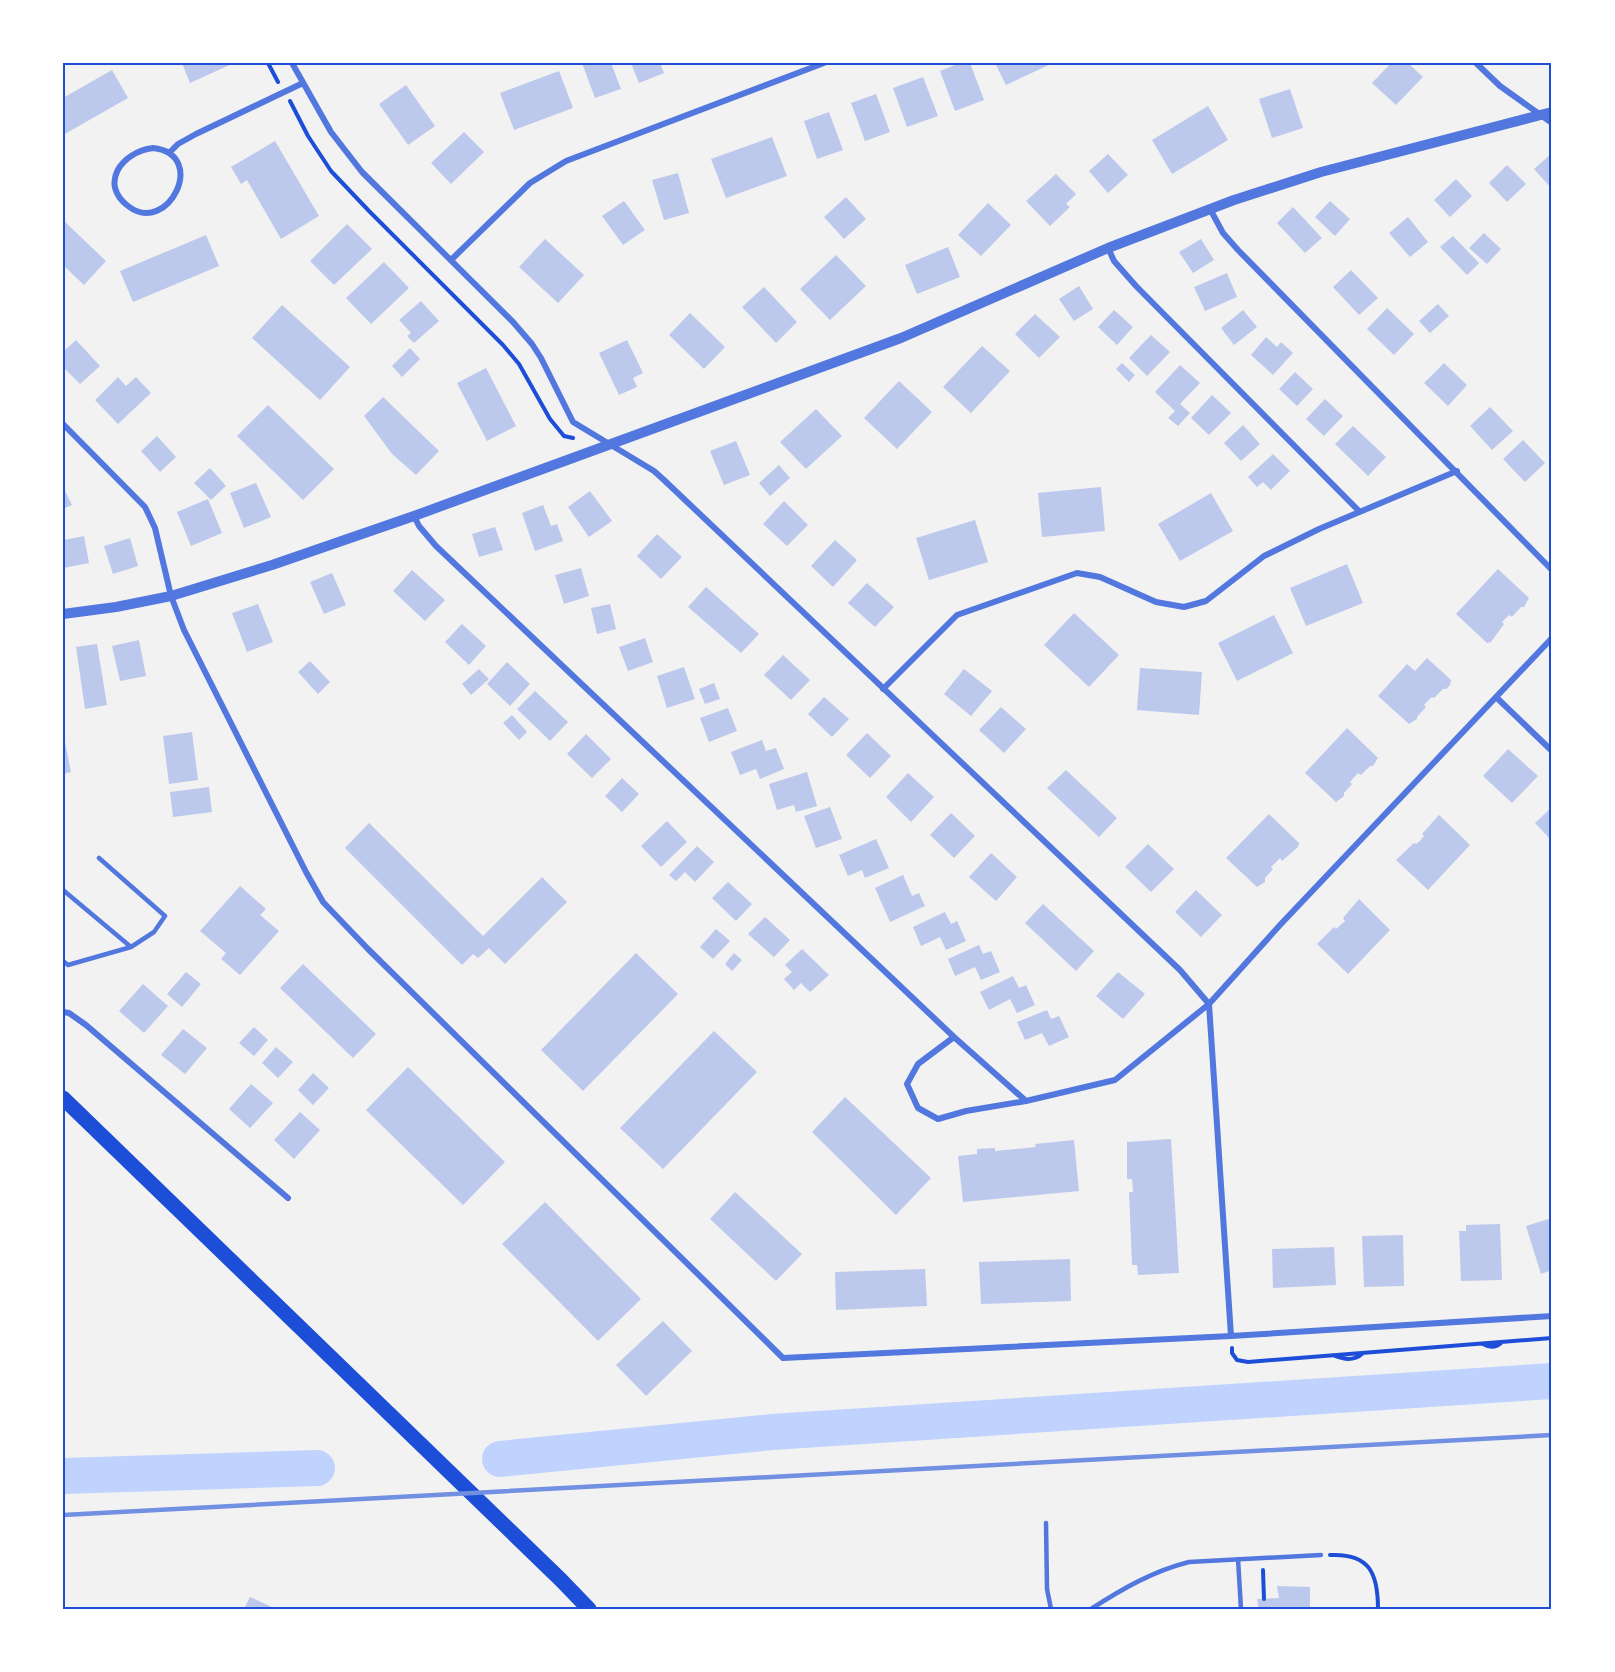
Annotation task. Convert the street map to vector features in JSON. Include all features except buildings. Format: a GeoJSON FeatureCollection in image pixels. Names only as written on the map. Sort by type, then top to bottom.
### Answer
{"type":"FeatureCollection","features":[{"type":"Feature","properties":{"kind":"main road"},"geometry":{"type":"LineString","coordinates":[[63,1098],[589,1609]]}},
{"type":"Feature","properties":{"kind":"main road"},"geometry":{"type":"LineString","coordinates":[[561,1580],[597,1609]]}},
{"type":"Feature","properties":{"kind":"street"},"geometry":{"type":"LineString","coordinates":[[292,63],[332,132],[358,168],[513,322],[532,344],[573,422],[654,471],[1180,970],[1209,1004],[1231,1336]]}},
{"type":"Feature","properties":{"kind":"street"},"geometry":{"type":"LineString","coordinates":[[451,260],[530,183],[566,161],[824,63]]}},
{"type":"Feature","properties":{"kind":"street"},"geometry":{"type":"LineString","coordinates":[[1476,63],[1500,86],[1552,123]]}},
{"type":"Feature","properties":{"kind":"street"},"geometry":{"type":"LineString","coordinates":[[169,153],[178,144],[196,134],[303,83]]}},
{"type":"Feature","properties":{"kind":"street"},"geometry":{"type":"LineString","coordinates":[[63,614],[117,607],[171,596],[272,565],[414,516],[901,338],[1108,248],[1264,189],[1320,172],[1552,112]]}},
{"type":"Feature","properties":{"kind":"street"},"geometry":{"type":"LineString","coordinates":[[147,149],[159,149],[169,153],[180,172],[179,188],[175,197],[163,207],[151,211],[140,211],[129,206],[121,198],[117,187],[117,171],[122,162],[135,152],[147,149]]}},
{"type":"Feature","properties":{"kind":"street"},"geometry":{"type":"LineString","coordinates":[[1210,209],[1223,233],[1233,245],[1552,570]]}},
{"type":"Feature","properties":{"kind":"street"},"geometry":{"type":"LineString","coordinates":[[1108,248],[1114,261],[1136,286],[1359,512]]}},
{"type":"Feature","properties":{"kind":"street"},"geometry":{"type":"LineString","coordinates":[[63,424],[145,507],[157,536],[171,596],[184,630],[323,902],[783,1358],[1231,1336],[1552,1316]]}},
{"type":"Feature","properties":{"kind":"street"},"geometry":{"type":"LineString","coordinates":[[884,689],[957,615],[1077,573],[1100,577],[1156,602],[1184,607],[1206,601],[1264,556],[1319,529],[1457,471]]}},
{"type":"Feature","properties":{"kind":"street"},"geometry":{"type":"LineString","coordinates":[[414,516],[436,546],[954,1037],[1026,1101]]}},
{"type":"Feature","properties":{"kind":"street"},"geometry":{"type":"LineString","coordinates":[[954,1037],[918,1064],[908,1084],[918,1108],[938,1119],[1115,1080],[1209,1004],[1280,925],[1552,638]]}},
{"type":"Feature","properties":{"kind":"street"},"geometry":{"type":"LineString","coordinates":[[1496,697],[1552,751]]}},
{"type":"Feature","properties":{"kind":"street"},"geometry":{"type":"LineString","coordinates":[[63,1012],[69,1013],[86,1025],[288,1198]]}},
{"type":"Feature","properties":{"kind":"lane"},"geometry":{"type":"LineString","coordinates":[[63,961],[68,965],[131,947],[154,932],[165,915],[99,858]]}},
{"type":"Feature","properties":{"kind":"lane"},"geometry":{"type":"LineString","coordinates":[[63,890],[131,947]]}},
{"type":"Feature","properties":{"kind":"lane"},"geometry":{"type":"LineString","coordinates":[[1046,1523],[1047,1589],[1051,1609]]}},
{"type":"Feature","properties":{"kind":"lane"},"geometry":{"type":"LineString","coordinates":[[1091,1609],[1140,1580],[1168,1567],[1189,1562],[1321,1555]]}},
{"type":"Feature","properties":{"kind":"lane"},"geometry":{"type":"LineString","coordinates":[[1238,1559],[1241,1609]]}},
{"type":"Feature","properties":{"kind":"path"},"geometry":{"type":"LineString","coordinates":[[268,63],[274,74]]}},
{"type":"Feature","properties":{"kind":"path"},"geometry":{"type":"LineString","coordinates":[[294,109],[322,158],[342,183],[489,328],[513,356],[550,419]]}},
{"type":"Feature","properties":{"kind":"path"},"geometry":{"type":"LineString","coordinates":[[1231,1336],[1232,1353],[1237,1360],[1248,1362],[1332,1355],[1344,1359],[1356,1358],[1362,1353],[1482,1343],[1489,1347],[1498,1347],[1503,1342],[1552,1338]]}},
{"type":"Feature","properties":{"kind":"path"},"geometry":{"type":"LineString","coordinates":[[1321,1555],[1346,1555],[1363,1561],[1375,1577],[1378,1609]]}},
{"type":"Feature","properties":{"kind":"path"},"geometry":{"type":"LineString","coordinates":[[1262,1558],[1264,1599]]}},
{"type":"Feature","properties":{"kind":"waterway"},"geometry":{"type":"LineString","coordinates":[[500,1459],[772,1432],[1552,1381]]}},
{"type":"Feature","properties":{"kind":"waterway"},"geometry":{"type":"LineString","coordinates":[[63,1476],[317,1468]]}},
{"type":"Feature","properties":{"kind":"railway"},"geometry":{"type":"LineString","coordinates":[[63,1515],[1552,1435]]}}]}
